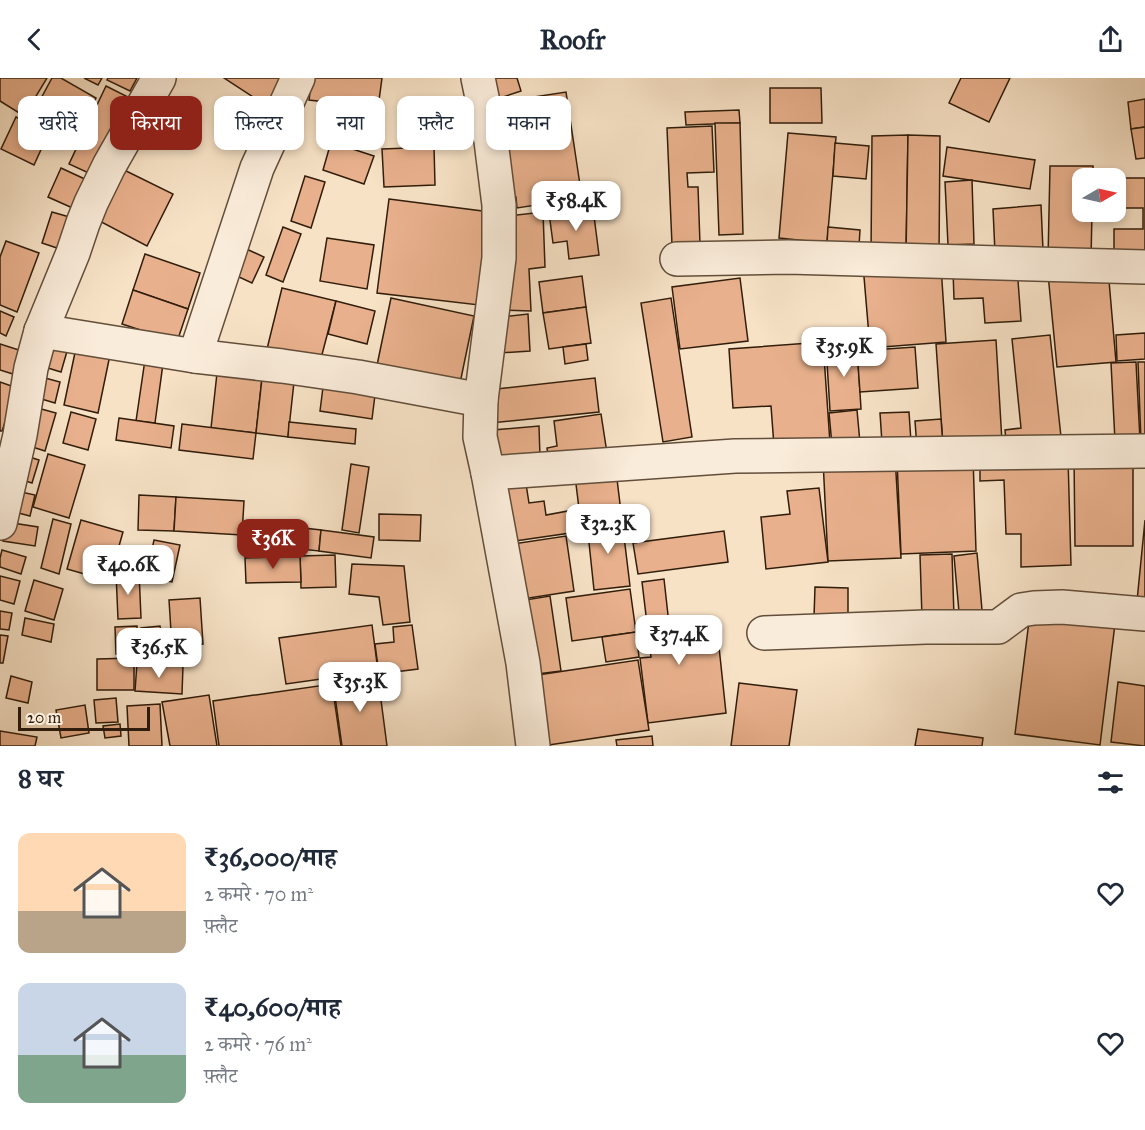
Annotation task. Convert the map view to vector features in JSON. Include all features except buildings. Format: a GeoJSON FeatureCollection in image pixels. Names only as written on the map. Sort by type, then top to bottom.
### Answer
{"type":"FeatureCollection","features":[{"type":"Feature","properties":{"kind":"street"},"geometry":{"type":"LineString","coordinates":[[0,523],[41,331],[91,203],[109,166],[159,78]]}},
{"type":"Feature","properties":{"kind":"street"},"geometry":{"type":"LineString","coordinates":[[195,356],[257,168],[298,78]]}},
{"type":"Feature","properties":{"kind":"street"},"geometry":{"type":"LineString","coordinates":[[478,78],[491,141],[499,205],[499,258],[481,400],[480,437],[523,663],[533,746]]}},
{"type":"Feature","properties":{"kind":"street"},"geometry":{"type":"LineString","coordinates":[[677,259],[788,257],[1145,267]]}},
{"type":"Feature","properties":{"kind":"street"},"geometry":{"type":"LineString","coordinates":[[41,331],[195,356],[347,375],[481,400]]}},
{"type":"Feature","properties":{"kind":"street"},"geometry":{"type":"LineString","coordinates":[[488,473],[735,456],[1145,451]]}},
{"type":"Feature","properties":{"kind":"street"},"geometry":{"type":"LineString","coordinates":[[764,633],[926,627],[998,627],[1020,610],[1034,608],[1062,607],[1145,614]]}}]}
